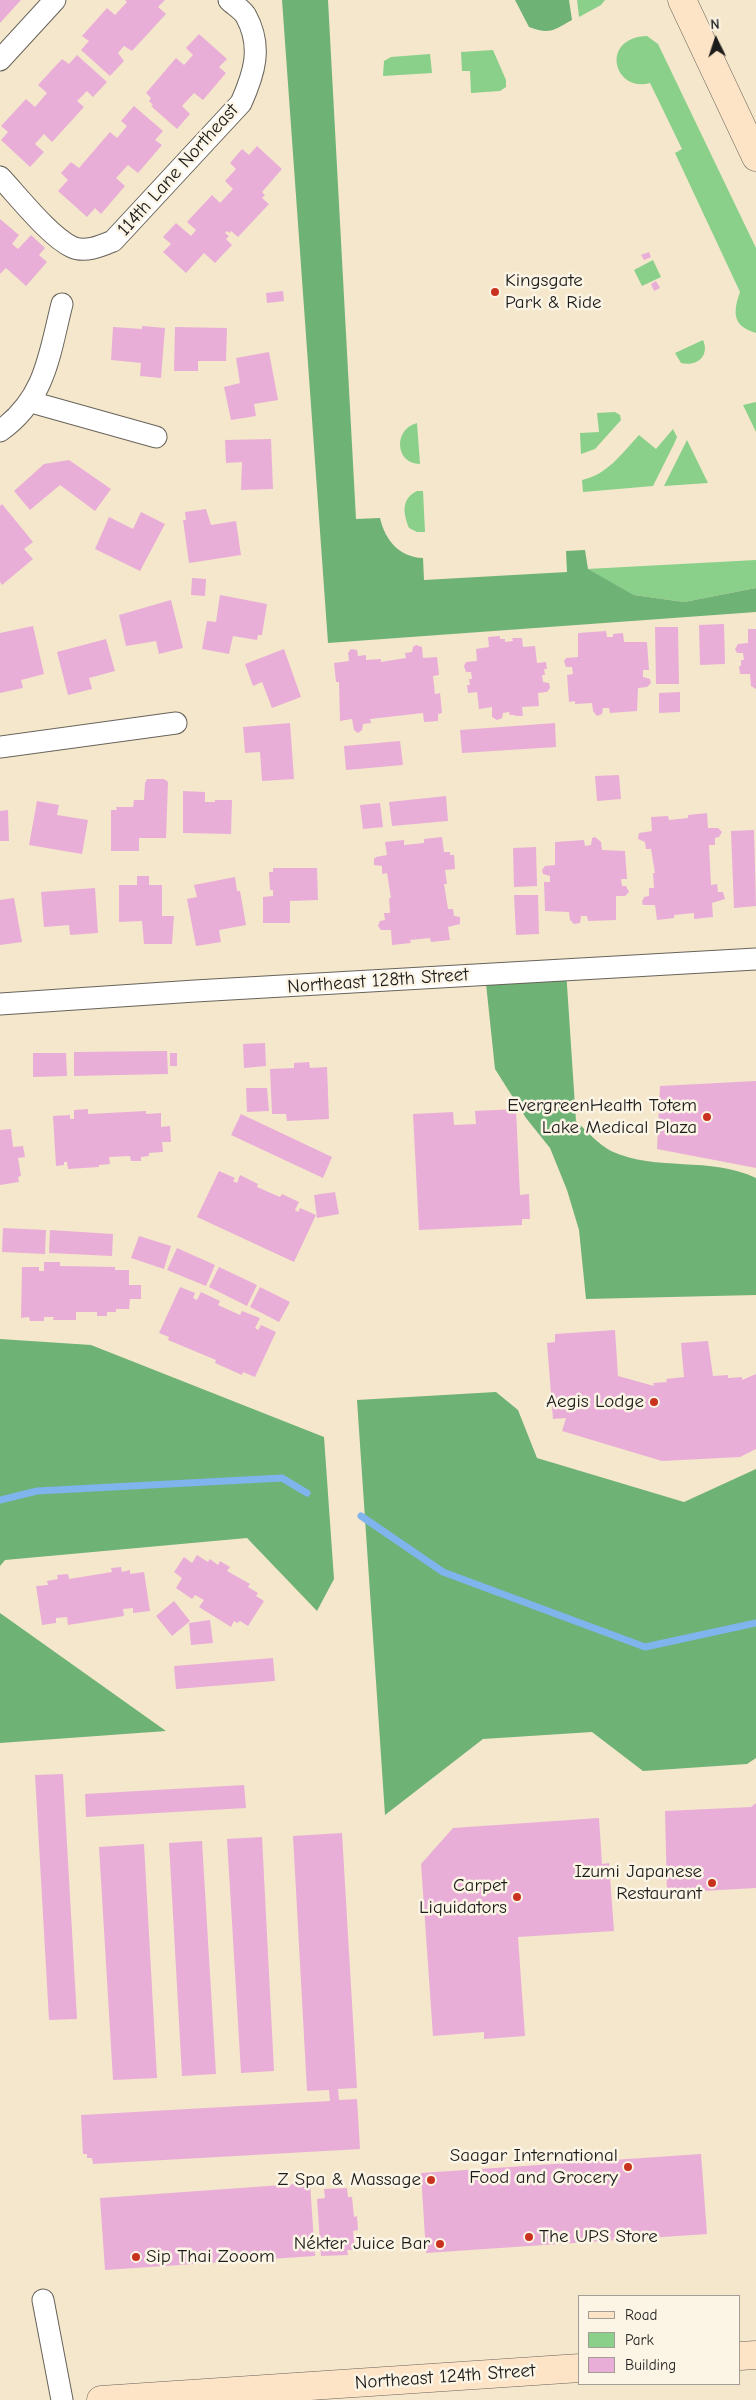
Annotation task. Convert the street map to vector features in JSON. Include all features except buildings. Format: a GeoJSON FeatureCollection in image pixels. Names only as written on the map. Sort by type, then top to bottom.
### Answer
{"type":"FeatureCollection","features":[{"type":"Feature","properties":{"kind":"main road"},"geometry":{"type":"LineString","coordinates":[[681,0],[756,157]]}},
{"type":"Feature","properties":{"kind":"main road"},"geometry":{"type":"LineString","coordinates":[[741,2356],[756,2355]]}},
{"type":"Feature","properties":{"kind":"main road","name":"Northeast 124th Street"},"geometry":{"type":"LineString","coordinates":[[101,2400],[578,2368]]}},
{"type":"Feature","properties":{"kind":"street"},"geometry":{"type":"LineString","coordinates":[[0,60],[56,0]]}},
{"type":"Feature","properties":{"kind":"street","name":"114th Lane Northeast"},"geometry":{"type":"LineString","coordinates":[[0,177],[56,236],[73,248],[95,248],[113,241],[240,103],[252,78],[256,47],[246,15],[229,0]]}},
{"type":"Feature","properties":{"kind":"street"},"geometry":{"type":"LineString","coordinates":[[0,431],[31,402],[46,368],[62,304]]}},
{"type":"Feature","properties":{"kind":"street"},"geometry":{"type":"LineString","coordinates":[[31,402],[156,437]]}},
{"type":"Feature","properties":{"kind":"street"},"geometry":{"type":"LineString","coordinates":[[0,747],[176,723]]}},
{"type":"Feature","properties":{"kind":"street","name":"Northeast 128th Street"},"geometry":{"type":"LineString","coordinates":[[0,1004],[756,959]]}},
{"type":"Feature","properties":{"kind":"street"},"geometry":{"type":"LineString","coordinates":[[43,2300],[62,2400]]}},
{"type":"Feature","properties":{"kind":"green space"},"geometry":{"type":"Polygon","coordinates":[[[282,0],[328,0],[356,519],[380,518],[385,533],[394,546],[414,557],[423,558],[424,580],[567,572],[566,551],[585,550],[588,569],[634,595],[684,602],[756,588],[756,612],[328,643],[282,0]]]}},
{"type":"Feature","properties":{"kind":"green space"},"geometry":{"type":"Polygon","coordinates":[[[515,0],[569,0],[572,20],[547,31],[529,27],[515,0]]]}},
{"type":"Feature","properties":{"kind":"green space"},"geometry":{"type":"Polygon","coordinates":[[[577,0],[605,0],[601,5],[579,17],[577,0]]]}},
{"type":"Feature","properties":{"kind":"green space"},"geometry":{"type":"Polygon","coordinates":[[[647,36],[658,44],[756,248],[756,333],[742,326],[736,317],[736,306],[740,292],[675,153],[682,149],[650,83],[638,84],[628,80],[621,73],[617,64],[617,54],[622,46],[632,39],[647,36]]]}},
{"type":"Feature","properties":{"kind":"green space"},"geometry":{"type":"Polygon","coordinates":[[[493,50],[506,80],[506,87],[500,91],[471,93],[470,71],[462,71],[461,52],[493,50]]]}},
{"type":"Feature","properties":{"kind":"green space"},"geometry":{"type":"Polygon","coordinates":[[[430,54],[432,73],[383,76],[384,61],[391,57],[430,54]]]}},
{"type":"Feature","properties":{"kind":"green space"},"geometry":{"type":"Polygon","coordinates":[[[653,260],[661,277],[642,286],[634,270],[653,260]]]}},
{"type":"Feature","properties":{"kind":"green space"},"geometry":{"type":"Polygon","coordinates":[[[703,340],[705,351],[701,359],[687,364],[681,363],[675,353],[703,340]]]}},
{"type":"Feature","properties":{"kind":"green space"},"geometry":{"type":"Polygon","coordinates":[[[756,402],[756,432],[743,405],[756,402]]]}},
{"type":"Feature","properties":{"kind":"green space"},"geometry":{"type":"Polygon","coordinates":[[[615,412],[620,415],[621,420],[595,449],[581,454],[580,433],[599,432],[597,413],[615,412]]]}},
{"type":"Feature","properties":{"kind":"green space"},"geometry":{"type":"Polygon","coordinates":[[[417,423],[420,464],[406,458],[400,446],[404,432],[409,426],[417,423]]]}},
{"type":"Feature","properties":{"kind":"green space"},"geometry":{"type":"Polygon","coordinates":[[[673,429],[677,437],[653,486],[583,492],[582,480],[607,468],[639,435],[656,449],[673,429]]]}},
{"type":"Feature","properties":{"kind":"green space"},"geometry":{"type":"Polygon","coordinates":[[[687,440],[708,483],[664,486],[687,440]]]}},
{"type":"Feature","properties":{"kind":"green space"},"geometry":{"type":"Polygon","coordinates":[[[417,491],[423,491],[425,532],[417,532],[409,528],[405,517],[406,502],[417,491]]]}},
{"type":"Feature","properties":{"kind":"green space"},"geometry":{"type":"Polygon","coordinates":[[[756,560],[756,588],[684,602],[634,595],[587,569],[756,560]]]}},
{"type":"Feature","properties":{"kind":"green space"},"geometry":{"type":"Polygon","coordinates":[[[566,970],[576,1121],[606,1148],[628,1157],[646,1161],[721,1167],[739,1171],[756,1178],[756,1295],[586,1299],[579,1230],[567,1190],[550,1148],[526,1118],[495,1069],[485,974],[566,970]]]}},
{"type":"Feature","properties":{"kind":"green space"},"geometry":{"type":"Polygon","coordinates":[[[0,1339],[91,1345],[324,1437],[334,1579],[317,1611],[247,1538],[5,1560],[0,1566],[0,1339]]]}},
{"type":"Feature","properties":{"kind":"green space"},"geometry":{"type":"Polygon","coordinates":[[[496,1392],[518,1410],[537,1458],[684,1502],[756,1469],[756,1758],[747,1764],[643,1771],[592,1732],[483,1739],[385,1815],[357,1400],[496,1392]]]}},
{"type":"Feature","properties":{"kind":"green space"},"geometry":{"type":"Polygon","coordinates":[[[0,1613],[166,1731],[0,1743],[0,1613]]]}},
{"type":"Feature","properties":{"kind":"waterway"},"geometry":{"type":"LineString","coordinates":[[0,1500],[37,1491],[282,1478],[307,1493]]}},
{"type":"Feature","properties":{"kind":"waterway"},"geometry":{"type":"LineString","coordinates":[[361,1516],[443,1572],[645,1647],[756,1623]]}},
{"type":"Feature","properties":{"kind":"place","name":"Kingsgate Park & Ride"},"geometry":{"type":"Point","coordinates":[495,292]}},
{"type":"Feature","properties":{"kind":"place","name":"EvergreenHealth Totem Lake Medical Plaza"},"geometry":{"type":"Point","coordinates":[707,1117]}},
{"type":"Feature","properties":{"kind":"place","name":"Aegis Lodge"},"geometry":{"type":"Point","coordinates":[654,1402]}},
{"type":"Feature","properties":{"kind":"place","name":"Izumi Japanese Restaurant"},"geometry":{"type":"Point","coordinates":[712,1883]}},
{"type":"Feature","properties":{"kind":"place","name":"Carpet Liquidators"},"geometry":{"type":"Point","coordinates":[517,1897]}},
{"type":"Feature","properties":{"kind":"place","name":"Saagar International Food and Grocery"},"geometry":{"type":"Point","coordinates":[628,2167]}},
{"type":"Feature","properties":{"kind":"place","name":"Z Spa & Massage"},"geometry":{"type":"Point","coordinates":[431,2180]}},
{"type":"Feature","properties":{"kind":"place","name":"The UPS Store"},"geometry":{"type":"Point","coordinates":[529,2237]}},
{"type":"Feature","properties":{"kind":"place","name":"Nékter Juice Bar"},"geometry":{"type":"Point","coordinates":[440,2244]}},
{"type":"Feature","properties":{"kind":"place","name":"Sip Thai Zooom"},"geometry":{"type":"Point","coordinates":[136,2257]}}]}
